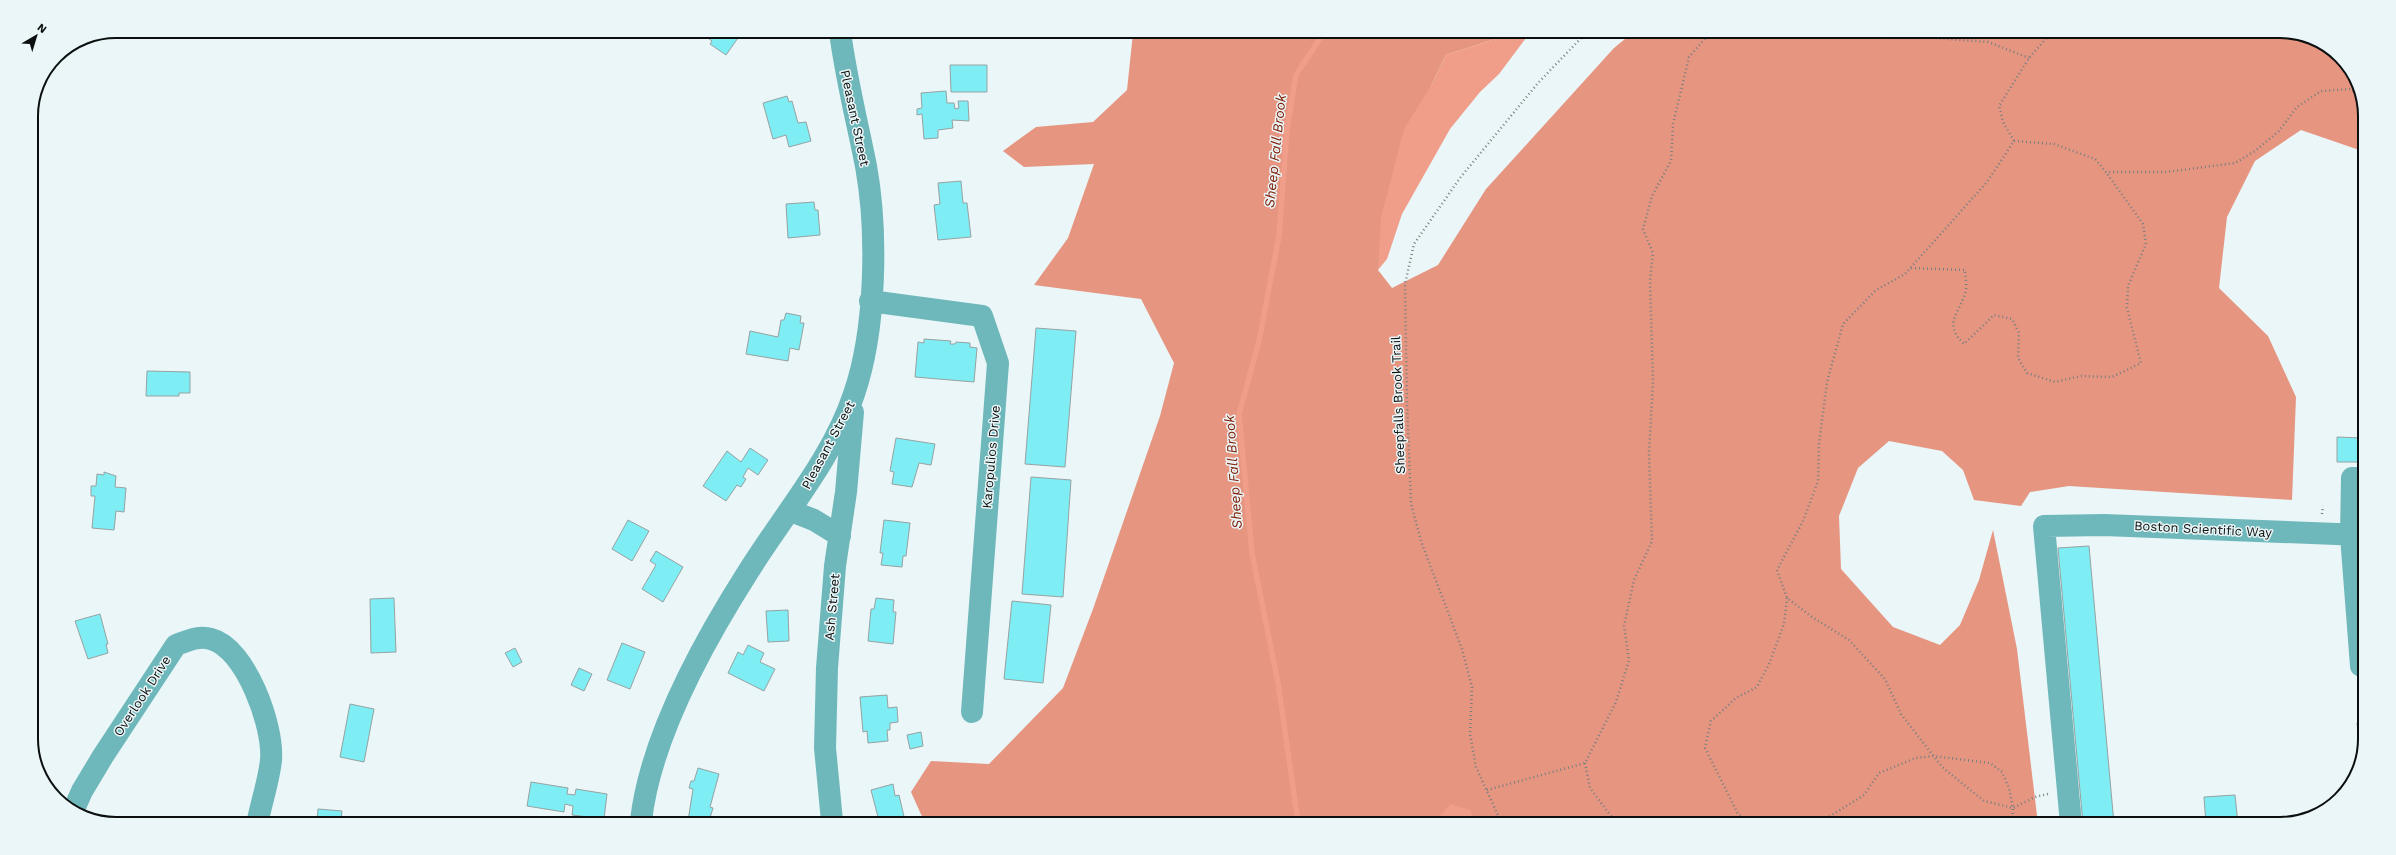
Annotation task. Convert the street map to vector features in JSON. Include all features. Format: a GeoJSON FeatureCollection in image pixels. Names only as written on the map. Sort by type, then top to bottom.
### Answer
{"type":"FeatureCollection","features":[{"type":"Feature","properties":{"kind":"street","name":"Pleasant Street"},"geometry":{"type":"LineString","coordinates":[[642,817],[649,779],[664,735],[679,699],[702,654],[748,572],[791,511],[836,435],[854,394],[867,348],[870,301],[871,208],[866,167],[836,38]]}},
{"type":"Feature","properties":{"kind":"street","name":"Karopulios Drive"},"geometry":{"type":"LineString","coordinates":[[870,301],[982,316],[998,363],[972,712]]}},
{"type":"Feature","properties":{"kind":"street","name":"Ash Street"},"geometry":{"type":"LineString","coordinates":[[832,817],[825,748],[827,668],[840,536],[846,492],[854,394]]}},
{"type":"Feature","properties":{"kind":"street"},"geometry":{"type":"LineString","coordinates":[[2358,478],[2352,478],[2357,536],[2358,571]]}},
{"type":"Feature","properties":{"kind":"street"},"geometry":{"type":"LineString","coordinates":[[791,511],[814,520],[840,536]]}},
{"type":"Feature","properties":{"kind":"street","name":"Boston Scientific Way"},"geometry":{"type":"LineString","coordinates":[[2068,792],[2044,526],[2104,525],[2357,536]]}},
{"type":"Feature","properties":{"kind":"street","name":"Overlook Drive"},"geometry":{"type":"LineString","coordinates":[[76,806],[82,791],[103,756],[176,645],[192,638],[211,638],[224,644],[234,654],[247,674],[260,702],[269,734],[271,759],[259,817]]}},
{"type":"Feature","properties":{"kind":"street"},"geometry":{"type":"LineString","coordinates":[[2068,792],[2070,817]]}},
{"type":"Feature","properties":{"kind":"path","name":"Sheepfalls Brook Trail"},"geometry":{"type":"LineString","coordinates":[[1499,817],[1476,767],[1470,734],[1472,687],[1462,649],[1425,551],[1411,504],[1407,404],[1405,284],[1414,244],[1460,178],[1538,84],[1581,38]]}},
{"type":"Feature","properties":{"kind":"path"},"geometry":{"type":"LineString","coordinates":[[1612,817],[1590,788],[1585,763],[1616,702],[1628,660],[1624,626],[1632,587],[1652,541],[1649,454],[1653,381],[1650,281],[1653,253],[1643,229],[1652,196],[1671,161],[1673,124],[1689,57],[1706,38]]}},
{"type":"Feature","properties":{"kind":"path"},"geometry":{"type":"LineString","coordinates":[[1888,38],[1937,38],[1988,42],[2029,58]]}},
{"type":"Feature","properties":{"kind":"path"},"geometry":{"type":"LineString","coordinates":[[2014,141],[2002,122],[1999,106],[2029,58],[2046,38]]}},
{"type":"Feature","properties":{"kind":"path"},"geometry":{"type":"LineString","coordinates":[[2106,172],[2166,172],[2235,163],[2256,151],[2279,131],[2297,107],[2321,91],[2351,89],[2354,91]]}},
{"type":"Feature","properties":{"kind":"path"},"geometry":{"type":"LineString","coordinates":[[1910,268],[1965,270],[1966,290],[1953,318],[1956,336],[1964,344],[1994,315],[2012,319],[2019,332],[2018,358],[2026,374],[2055,382],[2081,376],[2112,377],[2141,363],[2127,308],[2128,286],[2146,244],[2143,224],[2095,159],[2054,144],[2014,141]]}},
{"type":"Feature","properties":{"kind":"path"},"geometry":{"type":"LineString","coordinates":[[1742,817],[1738,814],[1705,748],[1711,721],[1736,698],[1757,687],[1770,662],[1784,624],[1787,598],[1777,570],[1804,521],[1818,481],[1819,443],[1827,382],[1843,324],[1876,290],[1905,274],[1987,182],[2014,141]]}},
{"type":"Feature","properties":{"kind":"path"},"geometry":{"type":"LineString","coordinates":[[1787,598],[1812,617],[1849,640],[1885,679],[1900,714],[1942,767],[1984,801],[2013,808],[2035,797],[2068,792]]}},
{"type":"Feature","properties":{"kind":"path"},"geometry":{"type":"LineString","coordinates":[[1829,817],[1864,795],[1879,773],[1916,758],[1933,756],[1990,764],[2002,772],[2009,788],[2013,808],[2012,817]]}},
{"type":"Feature","properties":{"kind":"path"},"geometry":{"type":"LineString","coordinates":[[1487,790],[1585,763]]}},
{"type":"Feature","properties":{"kind":"shaded area"},"geometry":{"type":"Polygon","coordinates":[[[1132,38],[1494,38],[1446,55],[1431,86],[1378,270],[1392,288],[1438,265],[1486,189],[1614,48],[1626,38],[2280,38],[2295,39],[2305,42],[2315,46],[2331,57],[2342,68],[2348,77],[2357,101],[2358,150],[2301,130],[2255,161],[2227,217],[2219,288],[2268,336],[2296,397],[2292,500],[2069,486],[2030,492],[2021,506],[1974,500],[1963,470],[1942,451],[1889,441],[1858,468],[1839,516],[1841,569],[1893,627],[1940,645],[1960,625],[1979,580],[1993,530],[2017,649],[2037,817],[922,817],[911,792],[931,761],[989,764],[1063,688],[1093,609],[1160,416],[1174,363],[1141,299],[1034,285],[1068,238],[1094,164],[1024,167],[1003,151],[1036,127],[1093,122],[1127,90],[1132,38]]]}},
{"type":"Feature","properties":{"kind":"shaded area"},"geometry":{"type":"Polygon","coordinates":[[[1494,38],[1526,38],[1499,74],[1480,92],[1450,129],[1402,214],[1387,259],[1378,270],[1381,218],[1404,129],[1431,86],[1446,55],[1494,38]]]}},
{"type":"Feature","properties":{"kind":"shaded area"},"geometry":{"type":"Polygon","coordinates":[[[1451,804],[1470,810],[1474,817],[1439,817],[1451,804]]]}},
{"type":"Feature","properties":{"kind":"building"},"geometry":{"type":"Polygon","coordinates":[[[708,38],[738,38],[726,55],[710,44],[712,41],[708,38]]]}},
{"type":"Feature","properties":{"kind":"building"},"geometry":{"type":"Polygon","coordinates":[[[950,65],[987,65],[987,92],[951,92],[950,65]]]}},
{"type":"Feature","properties":{"kind":"building"},"geometry":{"type":"Polygon","coordinates":[[[946,91],[947,103],[954,103],[955,109],[959,108],[958,101],[968,101],[969,121],[952,120],[953,128],[938,130],[938,138],[924,139],[922,114],[917,115],[917,109],[922,108],[921,93],[946,91]]]}},
{"type":"Feature","properties":{"kind":"building"},"geometry":{"type":"Polygon","coordinates":[[[787,96],[789,102],[792,101],[798,123],[806,122],[811,141],[789,147],[786,135],[773,139],[763,103],[787,96]]]}},
{"type":"Feature","properties":{"kind":"building"},"geometry":{"type":"Polygon","coordinates":[[[961,181],[963,203],[967,203],[971,237],[938,240],[934,205],[940,204],[938,183],[961,181]]]}},
{"type":"Feature","properties":{"kind":"building"},"geometry":{"type":"Polygon","coordinates":[[[814,202],[815,210],[818,210],[820,235],[788,238],[786,204],[814,202]]]}},
{"type":"Feature","properties":{"kind":"building"},"geometry":{"type":"Polygon","coordinates":[[[786,313],[801,316],[800,323],[804,323],[799,350],[790,348],[788,361],[746,354],[750,331],[778,337],[781,320],[784,320],[786,313]]]}},
{"type":"Feature","properties":{"kind":"building"},"geometry":{"type":"Polygon","coordinates":[[[1036,328],[1076,331],[1065,467],[1025,464],[1036,328]]]}},
{"type":"Feature","properties":{"kind":"building"},"geometry":{"type":"Polygon","coordinates":[[[924,339],[951,341],[950,344],[955,344],[956,342],[970,343],[970,347],[977,348],[974,382],[915,377],[918,342],[924,343],[924,339]]]}},
{"type":"Feature","properties":{"kind":"building"},"geometry":{"type":"Polygon","coordinates":[[[147,371],[190,372],[190,393],[179,393],[179,396],[146,396],[147,371]]]}},
{"type":"Feature","properties":{"kind":"building"},"geometry":{"type":"Polygon","coordinates":[[[2337,437],[2358,438],[2358,462],[2337,462],[2337,437]]]}},
{"type":"Feature","properties":{"kind":"building"},"geometry":{"type":"Polygon","coordinates":[[[896,438],[935,444],[931,465],[919,463],[912,487],[892,484],[894,472],[890,471],[896,438]]]}},
{"type":"Feature","properties":{"kind":"building"},"geometry":{"type":"Polygon","coordinates":[[[750,448],[768,460],[758,475],[748,468],[743,477],[746,479],[741,487],[737,485],[726,501],[703,486],[727,451],[741,462],[750,448]]]}},
{"type":"Feature","properties":{"kind":"building"},"geometry":{"type":"Polygon","coordinates":[[[104,472],[116,476],[115,487],[126,488],[124,512],[116,511],[114,530],[92,528],[95,496],[91,496],[91,486],[96,486],[97,474],[104,475],[104,472]]]}},
{"type":"Feature","properties":{"kind":"building"},"geometry":{"type":"Polygon","coordinates":[[[1031,477],[1071,480],[1063,597],[1022,594],[1031,477]]]}},
{"type":"Feature","properties":{"kind":"building"},"geometry":{"type":"Polygon","coordinates":[[[628,520],[649,531],[632,561],[612,549],[628,520]]]}},
{"type":"Feature","properties":{"kind":"building"},"geometry":{"type":"Polygon","coordinates":[[[884,520],[910,523],[906,556],[903,556],[902,567],[881,565],[883,553],[880,553],[884,520]]]}},
{"type":"Feature","properties":{"kind":"building"},"geometry":{"type":"Polygon","coordinates":[[[2089,546],[2113,817],[2082,817],[2058,548],[2089,546]]]}},
{"type":"Feature","properties":{"kind":"building"},"geometry":{"type":"Polygon","coordinates":[[[656,551],[683,567],[663,602],[642,589],[656,565],[650,561],[656,551]]]}},
{"type":"Feature","properties":{"kind":"building"},"geometry":{"type":"Polygon","coordinates":[[[394,598],[396,652],[371,653],[370,599],[394,598]]]}},
{"type":"Feature","properties":{"kind":"building"},"geometry":{"type":"Polygon","coordinates":[[[876,598],[894,600],[893,612],[896,612],[893,644],[868,641],[871,609],[874,609],[876,598]]]}},
{"type":"Feature","properties":{"kind":"building"},"geometry":{"type":"Polygon","coordinates":[[[1012,601],[1051,605],[1043,683],[1004,679],[1012,601]]]}},
{"type":"Feature","properties":{"kind":"building"},"geometry":{"type":"Polygon","coordinates":[[[788,610],[789,641],[768,642],[766,611],[788,610]]]}},
{"type":"Feature","properties":{"kind":"building"},"geometry":{"type":"Polygon","coordinates":[[[100,614],[108,644],[106,644],[108,653],[88,659],[75,621],[100,614]]]}},
{"type":"Feature","properties":{"kind":"building"},"geometry":{"type":"Polygon","coordinates":[[[622,643],[645,652],[630,689],[607,680],[622,643]]]}},
{"type":"Feature","properties":{"kind":"building"},"geometry":{"type":"Polygon","coordinates":[[[748,645],[764,653],[760,662],[775,669],[764,691],[728,673],[738,652],[743,655],[748,645]]]}},
{"type":"Feature","properties":{"kind":"building"},"geometry":{"type":"Polygon","coordinates":[[[515,648],[522,662],[513,667],[505,653],[515,648]]]}},
{"type":"Feature","properties":{"kind":"building"},"geometry":{"type":"Polygon","coordinates":[[[579,668],[592,674],[584,691],[571,685],[579,668]]]}},
{"type":"Feature","properties":{"kind":"building"},"geometry":{"type":"Polygon","coordinates":[[[887,695],[888,708],[897,707],[898,722],[890,723],[890,730],[887,730],[888,741],[868,743],[867,731],[863,732],[860,697],[887,695]]]}},
{"type":"Feature","properties":{"kind":"building"},"geometry":{"type":"Polygon","coordinates":[[[350,704],[374,709],[364,762],[340,757],[350,704]]]}},
{"type":"Feature","properties":{"kind":"building"},"geometry":{"type":"Polygon","coordinates":[[[921,732],[923,746],[910,749],[907,735],[921,732]]]}},
{"type":"Feature","properties":{"kind":"building"},"geometry":{"type":"Polygon","coordinates":[[[698,768],[719,774],[710,807],[713,808],[710,817],[689,817],[693,789],[689,788],[691,781],[694,781],[698,768]]]}},
{"type":"Feature","properties":{"kind":"building"},"geometry":{"type":"Polygon","coordinates":[[[531,782],[568,788],[567,794],[575,795],[576,789],[607,794],[604,817],[572,815],[573,806],[565,804],[564,812],[527,806],[531,782]]]}},
{"type":"Feature","properties":{"kind":"building"},"geometry":{"type":"Polygon","coordinates":[[[893,784],[895,796],[899,795],[904,817],[878,817],[871,790],[893,784]]]}},
{"type":"Feature","properties":{"kind":"building"},"geometry":{"type":"Polygon","coordinates":[[[2235,795],[2237,817],[2205,817],[2204,797],[2235,795]]]}},
{"type":"Feature","properties":{"kind":"building"},"geometry":{"type":"Polygon","coordinates":[[[318,809],[342,811],[341,817],[317,817],[318,809]]]}},
{"type":"Feature","properties":{"kind":"waterway","name":"Sheep Fall Brook"},"geometry":{"type":"LineString","coordinates":[[1297,817],[1278,683],[1252,553],[1239,414],[1259,341],[1279,236],[1287,129],[1296,75],[1319,38]]}}]}
